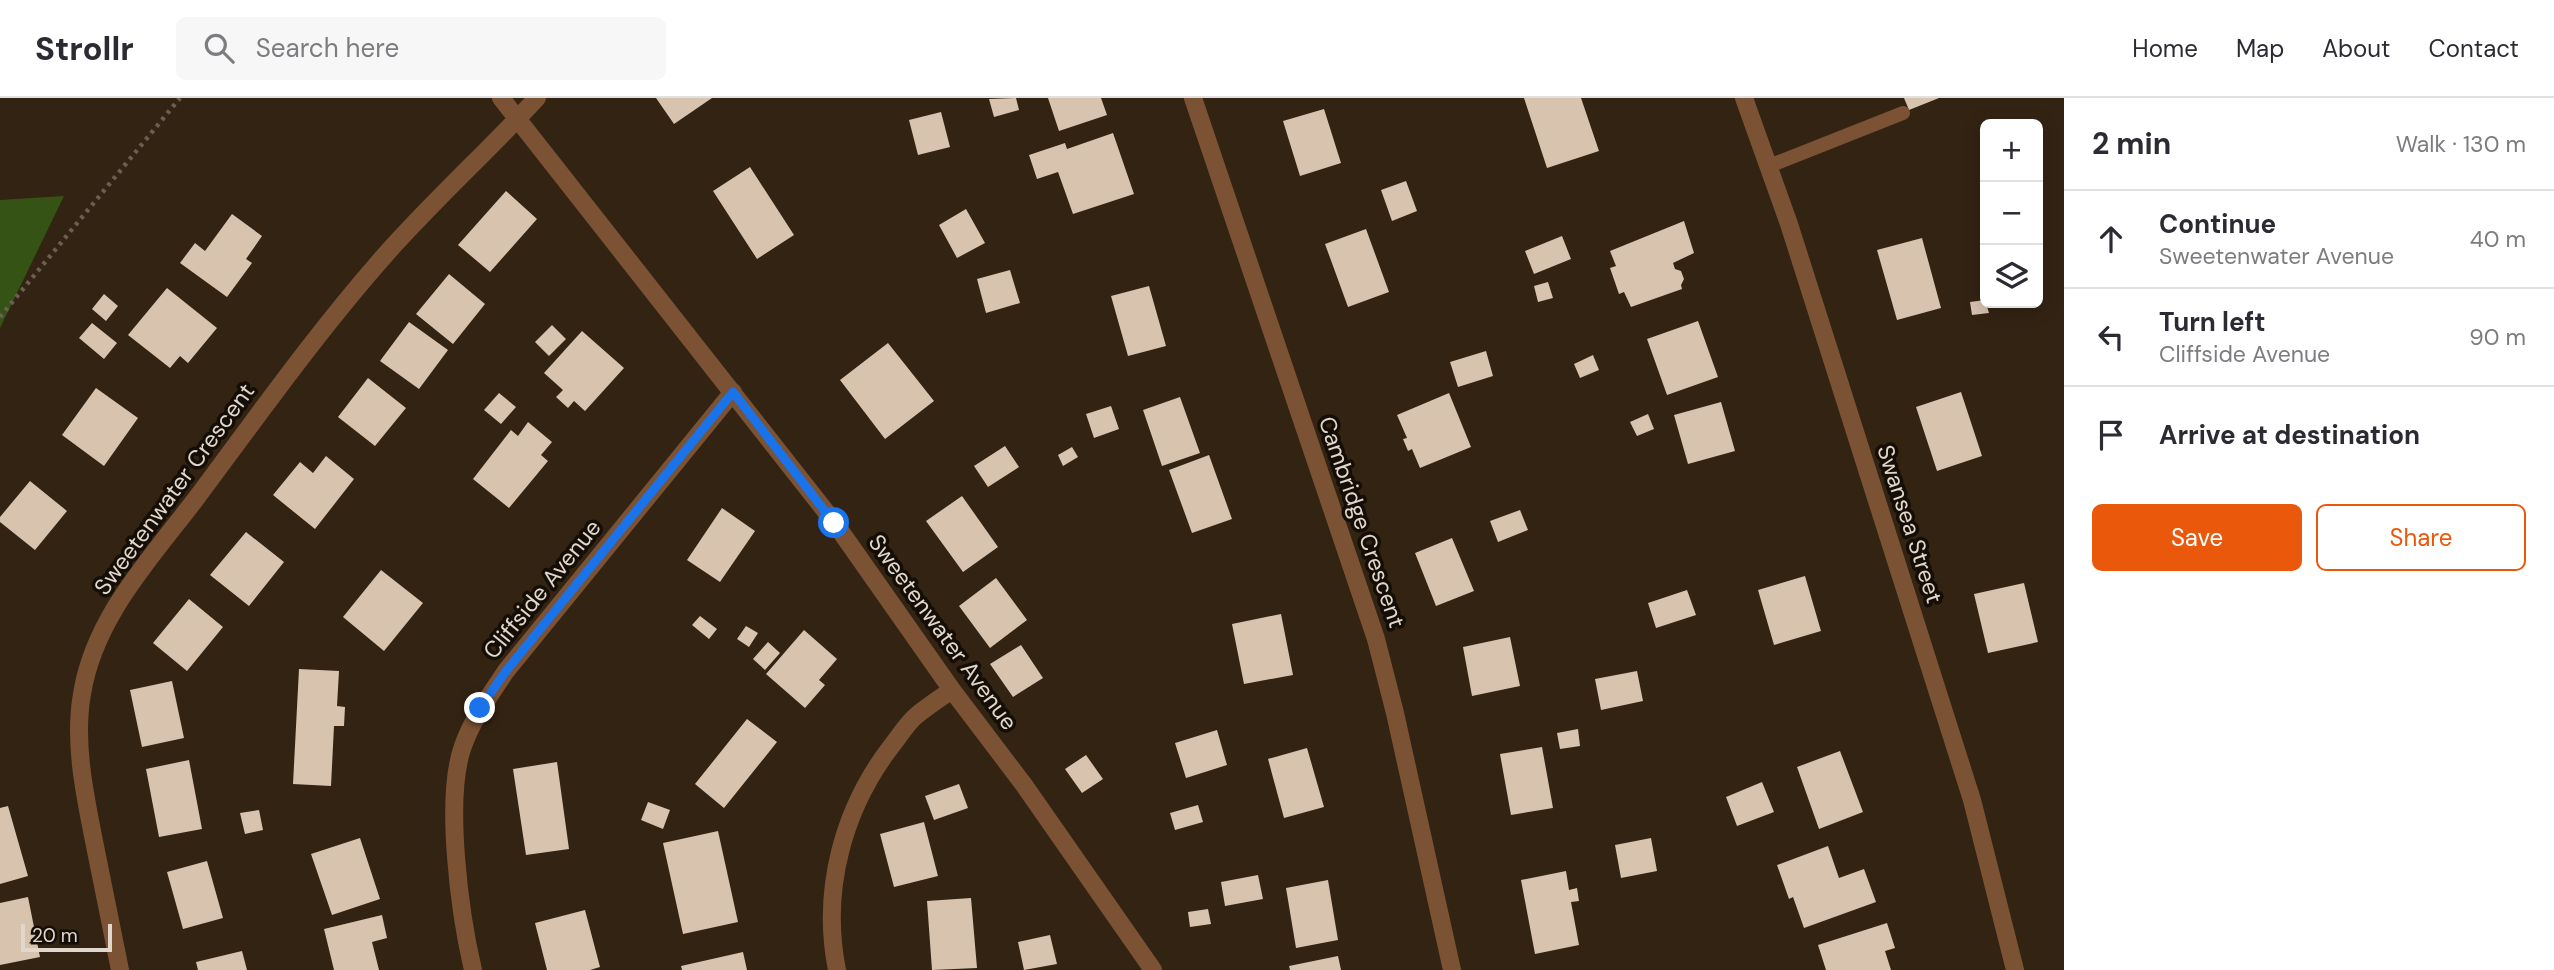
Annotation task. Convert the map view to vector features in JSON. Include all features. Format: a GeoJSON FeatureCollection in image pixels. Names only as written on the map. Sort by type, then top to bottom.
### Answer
{"type":"FeatureCollection","features":[{"type":"Feature","properties":{"kind":"street","name":"Sweetenwater Avenue"},"geometry":{"type":"LineString","coordinates":[[501,98],[834,523],[952,690],[1024,785],[1153,970]]}},
{"type":"Feature","properties":{"kind":"street","name":"Sweetenwater Crescent"},"geometry":{"type":"LineString","coordinates":[[120,970],[88,811],[79,730],[81,695],[102,631],[115,608],[152,557],[319,337],[386,254],[537,98]]}},
{"type":"Feature","properties":{"kind":"street","name":"Cambridge Crescent"},"geometry":{"type":"LineString","coordinates":[[1193,98],[1376,639],[1452,970]]}},
{"type":"Feature","properties":{"kind":"street","name":"Swansea Street"},"geometry":{"type":"LineString","coordinates":[[1744,98],[1769,166],[1972,800],[2015,970]]}},
{"type":"Feature","properties":{"kind":"street","name":"Cliffside Avenue"},"geometry":{"type":"LineString","coordinates":[[473,970],[468,951],[455,842],[455,793],[462,748],[480,708],[506,671],[733,392]]}},
{"type":"Feature","properties":{"kind":"street"},"geometry":{"type":"LineString","coordinates":[[837,970],[832,924],[833,887],[840,847],[856,804],[876,766],[915,716],[952,690]]}},
{"type":"Feature","properties":{"kind":"lane"},"geometry":{"type":"LineString","coordinates":[[1769,166],[1903,113]]}},
{"type":"Feature","properties":{"kind":"path"},"geometry":{"type":"LineString","coordinates":[[0,317],[180,98]]}},
{"type":"Feature","properties":{"kind":"green space"},"geometry":{"type":"Polygon","coordinates":[[[64,196],[0,328],[0,200],[64,196]]]}},
{"type":"Feature","properties":{"kind":"building"},"geometry":{"type":"Polygon","coordinates":[[[656,98],[712,98],[674,124],[656,98]]]}},
{"type":"Feature","properties":{"kind":"building"},"geometry":{"type":"Polygon","coordinates":[[[1016,98],[1019,110],[994,117],[989,99],[1016,98]]]}},
{"type":"Feature","properties":{"kind":"building"},"geometry":{"type":"Polygon","coordinates":[[[1048,98],[1101,98],[1107,115],[1059,131],[1048,98]]]}},
{"type":"Feature","properties":{"kind":"building"},"geometry":{"type":"Polygon","coordinates":[[[1524,98],[1581,98],[1599,151],[1547,168],[1524,98]]]}},
{"type":"Feature","properties":{"kind":"building"},"geometry":{"type":"Polygon","coordinates":[[[1904,98],[1939,98],[1909,110],[1904,98]]]}},
{"type":"Feature","properties":{"kind":"building"},"geometry":{"type":"Polygon","coordinates":[[[1324,109],[1341,163],[1300,176],[1283,121],[1324,109]]]}},
{"type":"Feature","properties":{"kind":"building"},"geometry":{"type":"Polygon","coordinates":[[[941,112],[950,147],[918,155],[909,120],[941,112]]]}},
{"type":"Feature","properties":{"kind":"building"},"geometry":{"type":"Polygon","coordinates":[[[1113,133],[1134,194],[1073,214],[1058,172],[1037,179],[1029,155],[1065,143],[1067,149],[1113,133]]]}},
{"type":"Feature","properties":{"kind":"building"},"geometry":{"type":"Polygon","coordinates":[[[750,167],[794,235],[757,259],[713,191],[750,167]]]}},
{"type":"Feature","properties":{"kind":"building"},"geometry":{"type":"Polygon","coordinates":[[[1406,181],[1417,211],[1392,221],[1381,190],[1406,181]]]}},
{"type":"Feature","properties":{"kind":"building"},"geometry":{"type":"Polygon","coordinates":[[[506,191],[537,219],[490,272],[458,245],[506,191]]]}},
{"type":"Feature","properties":{"kind":"building"},"geometry":{"type":"Polygon","coordinates":[[[966,209],[985,243],[957,258],[939,225],[966,209]]]}},
{"type":"Feature","properties":{"kind":"building"},"geometry":{"type":"Polygon","coordinates":[[[232,214],[262,236],[246,259],[252,263],[227,297],[180,263],[195,243],[205,251],[232,214]]]}},
{"type":"Feature","properties":{"kind":"building"},"geometry":{"type":"Polygon","coordinates":[[[1684,221],[1694,253],[1673,263],[1684,279],[1682,289],[1631,307],[1624,292],[1619,294],[1610,268],[1616,266],[1610,251],[1684,221]]]}},
{"type":"Feature","properties":{"kind":"building"},"geometry":{"type":"Polygon","coordinates":[[[1366,229],[1389,292],[1348,307],[1325,244],[1366,229]]]}},
{"type":"Feature","properties":{"kind":"building"},"geometry":{"type":"Polygon","coordinates":[[[1562,236],[1571,259],[1534,274],[1525,251],[1562,236]]]}},
{"type":"Feature","properties":{"kind":"building"},"geometry":{"type":"Polygon","coordinates":[[[1922,238],[1941,308],[1897,320],[1877,250],[1922,238]]]}},
{"type":"Feature","properties":{"kind":"building"},"geometry":{"type":"Polygon","coordinates":[[[1010,270],[1020,303],[986,313],[977,279],[1010,270]]]}},
{"type":"Feature","properties":{"kind":"building"},"geometry":{"type":"Polygon","coordinates":[[[449,274],[485,304],[453,344],[416,314],[449,274]]]}},
{"type":"Feature","properties":{"kind":"building"},"geometry":{"type":"Polygon","coordinates":[[[1548,282],[1553,298],[1538,302],[1534,286],[1548,282]]]}},
{"type":"Feature","properties":{"kind":"building"},"geometry":{"type":"Polygon","coordinates":[[[1149,286],[1166,346],[1128,356],[1111,296],[1149,286]]]}},
{"type":"Feature","properties":{"kind":"building"},"geometry":{"type":"Polygon","coordinates":[[[167,288],[217,328],[188,363],[180,356],[170,368],[128,335],[167,288]]]}},
{"type":"Feature","properties":{"kind":"building"},"geometry":{"type":"Polygon","coordinates":[[[104,294],[118,306],[106,321],[92,309],[104,294]]]}},
{"type":"Feature","properties":{"kind":"building"},"geometry":{"type":"Polygon","coordinates":[[[1980,301],[1980,308],[1987,308],[1989,313],[1972,315],[1970,302],[1980,301]]]}},
{"type":"Feature","properties":{"kind":"building"},"geometry":{"type":"Polygon","coordinates":[[[1698,321],[1718,377],[1667,395],[1647,339],[1698,321]]]}},
{"type":"Feature","properties":{"kind":"building"},"geometry":{"type":"Polygon","coordinates":[[[409,322],[448,350],[419,389],[380,361],[409,322]]]}},
{"type":"Feature","properties":{"kind":"building"},"geometry":{"type":"Polygon","coordinates":[[[92,323],[117,343],[104,359],[79,338],[92,323]]]}},
{"type":"Feature","properties":{"kind":"building"},"geometry":{"type":"Polygon","coordinates":[[[552,325],[566,339],[549,356],[535,342],[552,325]]]}},
{"type":"Feature","properties":{"kind":"building"},"geometry":{"type":"Polygon","coordinates":[[[582,331],[624,368],[585,411],[574,401],[568,408],[556,397],[563,390],[544,373],[582,331]]]}},
{"type":"Feature","properties":{"kind":"building"},"geometry":{"type":"Polygon","coordinates":[[[888,343],[934,401],[885,439],[840,380],[888,343]]]}},
{"type":"Feature","properties":{"kind":"building"},"geometry":{"type":"Polygon","coordinates":[[[1486,351],[1493,376],[1458,387],[1450,362],[1486,351]]]}},
{"type":"Feature","properties":{"kind":"building"},"geometry":{"type":"Polygon","coordinates":[[[1593,355],[1599,370],[1580,378],[1574,364],[1593,355]]]}},
{"type":"Feature","properties":{"kind":"building"},"geometry":{"type":"Polygon","coordinates":[[[368,378],[406,408],[375,446],[338,417],[368,378]]]}},
{"type":"Feature","properties":{"kind":"building"},"geometry":{"type":"Polygon","coordinates":[[[96,388],[138,418],[104,466],[62,435],[96,388]]]}},
{"type":"Feature","properties":{"kind":"building"},"geometry":{"type":"Polygon","coordinates":[[[1961,392],[1982,456],[1937,471],[1916,407],[1961,392]]]}},
{"type":"Feature","properties":{"kind":"building"},"geometry":{"type":"Polygon","coordinates":[[[499,393],[516,407],[501,424],[484,410],[499,393]]]}},
{"type":"Feature","properties":{"kind":"building"},"geometry":{"type":"Polygon","coordinates":[[[1449,393],[1471,447],[1420,468],[1412,449],[1408,451],[1403,439],[1407,438],[1397,415],[1449,393]]]}},
{"type":"Feature","properties":{"kind":"building"},"geometry":{"type":"Polygon","coordinates":[[[1180,397],[1200,453],[1162,466],[1143,410],[1180,397]]]}},
{"type":"Feature","properties":{"kind":"building"},"geometry":{"type":"Polygon","coordinates":[[[1721,402],[1735,451],[1688,464],[1674,415],[1721,402]]]}},
{"type":"Feature","properties":{"kind":"building"},"geometry":{"type":"Polygon","coordinates":[[[1111,406],[1119,429],[1094,438],[1086,414],[1111,406]]]}},
{"type":"Feature","properties":{"kind":"building"},"geometry":{"type":"Polygon","coordinates":[[[1648,414],[1654,429],[1637,436],[1630,422],[1648,414]]]}},
{"type":"Feature","properties":{"kind":"building"},"geometry":{"type":"Polygon","coordinates":[[[528,422],[552,442],[541,455],[548,461],[509,508],[473,479],[511,430],[518,436],[528,422]]]}},
{"type":"Feature","properties":{"kind":"building"},"geometry":{"type":"Polygon","coordinates":[[[1005,446],[1019,467],[988,487],[974,466],[1005,446]]]}},
{"type":"Feature","properties":{"kind":"building"},"geometry":{"type":"Polygon","coordinates":[[[1072,447],[1078,457],[1063,466],[1058,455],[1072,447]]]}},
{"type":"Feature","properties":{"kind":"building"},"geometry":{"type":"Polygon","coordinates":[[[1209,455],[1232,519],[1192,533],[1169,470],[1209,455]]]}},
{"type":"Feature","properties":{"kind":"building"},"geometry":{"type":"Polygon","coordinates":[[[326,456],[354,479],[315,529],[273,495],[300,462],[313,473],[326,456]]]}},
{"type":"Feature","properties":{"kind":"building"},"geometry":{"type":"Polygon","coordinates":[[[30,481],[67,511],[35,550],[0,522],[0,517],[30,481]]]}},
{"type":"Feature","properties":{"kind":"building"},"geometry":{"type":"Polygon","coordinates":[[[962,496],[998,547],[963,572],[926,521],[962,496]]]}},
{"type":"Feature","properties":{"kind":"building"},"geometry":{"type":"Polygon","coordinates":[[[722,508],[755,531],[720,582],[687,560],[722,508]]]}},
{"type":"Feature","properties":{"kind":"building"},"geometry":{"type":"Polygon","coordinates":[[[1520,510],[1528,530],[1498,542],[1490,521],[1520,510]]]}},
{"type":"Feature","properties":{"kind":"building"},"geometry":{"type":"Polygon","coordinates":[[[246,532],[284,562],[249,606],[210,575],[246,532]]]}},
{"type":"Feature","properties":{"kind":"building"},"geometry":{"type":"Polygon","coordinates":[[[1452,538],[1474,591],[1436,606],[1415,553],[1452,538]]]}},
{"type":"Feature","properties":{"kind":"building"},"geometry":{"type":"Polygon","coordinates":[[[381,570],[423,603],[384,651],[343,617],[381,570]]]}},
{"type":"Feature","properties":{"kind":"building"},"geometry":{"type":"Polygon","coordinates":[[[1805,576],[1821,631],[1774,645],[1758,590],[1805,576]]]}},
{"type":"Feature","properties":{"kind":"building"},"geometry":{"type":"Polygon","coordinates":[[[996,578],[1027,620],[990,648],[959,606],[996,578]]]}},
{"type":"Feature","properties":{"kind":"building"},"geometry":{"type":"Polygon","coordinates":[[[2024,583],[2038,642],[1988,653],[1974,594],[2024,583]]]}},
{"type":"Feature","properties":{"kind":"building"},"geometry":{"type":"Polygon","coordinates":[[[1687,590],[1696,615],[1656,628],[1648,603],[1687,590]]]}},
{"type":"Feature","properties":{"kind":"building"},"geometry":{"type":"Polygon","coordinates":[[[189,599],[223,627],[187,671],[153,643],[189,599]]]}},
{"type":"Feature","properties":{"kind":"building"},"geometry":{"type":"Polygon","coordinates":[[[1281,614],[1293,675],[1244,684],[1232,624],[1281,614]]]}},
{"type":"Feature","properties":{"kind":"building"},"geometry":{"type":"Polygon","coordinates":[[[700,616],[717,629],[709,639],[692,625],[700,616]]]}},
{"type":"Feature","properties":{"kind":"building"},"geometry":{"type":"Polygon","coordinates":[[[746,626],[758,633],[749,647],[737,639],[746,626]]]}},
{"type":"Feature","properties":{"kind":"building"},"geometry":{"type":"Polygon","coordinates":[[[804,630],[837,659],[819,680],[825,685],[805,708],[766,674],[804,630]]]}},
{"type":"Feature","properties":{"kind":"building"},"geometry":{"type":"Polygon","coordinates":[[[1510,637],[1520,686],[1472,696],[1463,647],[1510,637]]]}},
{"type":"Feature","properties":{"kind":"building"},"geometry":{"type":"Polygon","coordinates":[[[768,642],[780,653],[765,670],[753,659],[768,642]]]}},
{"type":"Feature","properties":{"kind":"building"},"geometry":{"type":"Polygon","coordinates":[[[1021,645],[1043,678],[1013,697],[990,664],[1021,645]]]}},
{"type":"Feature","properties":{"kind":"building"},"geometry":{"type":"Polygon","coordinates":[[[299,669],[339,671],[337,706],[345,707],[344,726],[334,726],[331,786],[293,784],[299,669]]]}},
{"type":"Feature","properties":{"kind":"building"},"geometry":{"type":"Polygon","coordinates":[[[1637,671],[1643,701],[1601,710],[1595,679],[1637,671]]]}},
{"type":"Feature","properties":{"kind":"building"},"geometry":{"type":"Polygon","coordinates":[[[172,681],[184,738],[142,747],[130,690],[172,681]]]}},
{"type":"Feature","properties":{"kind":"building"},"geometry":{"type":"Polygon","coordinates":[[[747,719],[777,742],[724,808],[695,784],[747,719]]]}},
{"type":"Feature","properties":{"kind":"building"},"geometry":{"type":"Polygon","coordinates":[[[1578,729],[1580,746],[1560,749],[1557,733],[1578,729]]]}},
{"type":"Feature","properties":{"kind":"building"},"geometry":{"type":"Polygon","coordinates":[[[1217,730],[1227,765],[1186,778],[1175,743],[1217,730]]]}},
{"type":"Feature","properties":{"kind":"building"},"geometry":{"type":"Polygon","coordinates":[[[1542,747],[1553,808],[1511,815],[1500,754],[1542,747]]]}},
{"type":"Feature","properties":{"kind":"building"},"geometry":{"type":"Polygon","coordinates":[[[1307,748],[1324,807],[1284,818],[1268,759],[1307,748]]]}},
{"type":"Feature","properties":{"kind":"building"},"geometry":{"type":"Polygon","coordinates":[[[1840,751],[1863,812],[1819,829],[1797,767],[1840,751]]]}},
{"type":"Feature","properties":{"kind":"building"},"geometry":{"type":"Polygon","coordinates":[[[1086,755],[1103,779],[1082,793],[1065,769],[1086,755]]]}},
{"type":"Feature","properties":{"kind":"building"},"geometry":{"type":"Polygon","coordinates":[[[189,760],[202,829],[159,837],[146,769],[189,760]]]}},
{"type":"Feature","properties":{"kind":"building"},"geometry":{"type":"Polygon","coordinates":[[[557,762],[569,849],[526,855],[513,769],[557,762]]]}},
{"type":"Feature","properties":{"kind":"building"},"geometry":{"type":"Polygon","coordinates":[[[1762,782],[1774,812],[1737,826],[1726,797],[1762,782]]]}},
{"type":"Feature","properties":{"kind":"building"},"geometry":{"type":"Polygon","coordinates":[[[959,784],[968,808],[934,820],[925,796],[959,784]]]}},
{"type":"Feature","properties":{"kind":"building"},"geometry":{"type":"Polygon","coordinates":[[[648,802],[670,810],[663,829],[641,820],[648,802]]]}},
{"type":"Feature","properties":{"kind":"building"},"geometry":{"type":"Polygon","coordinates":[[[1198,805],[1203,822],[1175,830],[1170,813],[1198,805]]]}},
{"type":"Feature","properties":{"kind":"building"},"geometry":{"type":"Polygon","coordinates":[[[8,806],[28,876],[0,884],[0,808],[8,806]]]}},
{"type":"Feature","properties":{"kind":"building"},"geometry":{"type":"Polygon","coordinates":[[[259,810],[263,830],[245,834],[240,813],[259,810]]]}},
{"type":"Feature","properties":{"kind":"building"},"geometry":{"type":"Polygon","coordinates":[[[924,822],[938,876],[894,887],[880,834],[924,822]]]}},
{"type":"Feature","properties":{"kind":"building"},"geometry":{"type":"Polygon","coordinates":[[[718,831],[738,922],[683,934],[663,843],[718,831]]]}},
{"type":"Feature","properties":{"kind":"building"},"geometry":{"type":"Polygon","coordinates":[[[360,838],[380,899],[332,915],[311,854],[360,838]]]}},
{"type":"Feature","properties":{"kind":"building"},"geometry":{"type":"Polygon","coordinates":[[[1651,838],[1657,871],[1621,878],[1615,845],[1651,838]]]}},
{"type":"Feature","properties":{"kind":"building"},"geometry":{"type":"Polygon","coordinates":[[[1828,846],[1839,878],[1864,869],[1876,902],[1804,928],[1793,897],[1789,899],[1777,865],[1828,846]]]}},
{"type":"Feature","properties":{"kind":"building"},"geometry":{"type":"Polygon","coordinates":[[[207,861],[223,918],[183,929],[167,872],[207,861]]]}},
{"type":"Feature","properties":{"kind":"building"},"geometry":{"type":"Polygon","coordinates":[[[1566,871],[1569,890],[1577,888],[1579,901],[1571,902],[1579,945],[1535,954],[1521,880],[1566,871]]]}},
{"type":"Feature","properties":{"kind":"building"},"geometry":{"type":"Polygon","coordinates":[[[1258,875],[1263,899],[1225,906],[1221,882],[1258,875]]]}},
{"type":"Feature","properties":{"kind":"building"},"geometry":{"type":"Polygon","coordinates":[[[1328,880],[1338,940],[1296,948],[1286,888],[1328,880]]]}},
{"type":"Feature","properties":{"kind":"building"},"geometry":{"type":"Polygon","coordinates":[[[28,897],[40,957],[0,965],[0,903],[28,897]]]}},
{"type":"Feature","properties":{"kind":"building"},"geometry":{"type":"Polygon","coordinates":[[[971,898],[977,968],[932,970],[927,901],[971,898]]]}},
{"type":"Feature","properties":{"kind":"building"},"geometry":{"type":"Polygon","coordinates":[[[1208,909],[1211,924],[1190,927],[1188,912],[1208,909]]]}},
{"type":"Feature","properties":{"kind":"building"},"geometry":{"type":"Polygon","coordinates":[[[585,910],[600,967],[590,970],[547,970],[535,923],[585,910]]]}},
{"type":"Feature","properties":{"kind":"building"},"geometry":{"type":"Polygon","coordinates":[[[382,915],[387,938],[372,942],[379,970],[334,970],[324,929],[382,915]]]}},
{"type":"Feature","properties":{"kind":"building"},"geometry":{"type":"Polygon","coordinates":[[[1887,923],[1895,948],[1885,951],[1891,970],[1826,970],[1818,945],[1887,923]]]}},
{"type":"Feature","properties":{"kind":"building"},"geometry":{"type":"Polygon","coordinates":[[[1050,935],[1057,964],[1024,970],[1018,942],[1050,935]]]}},
{"type":"Feature","properties":{"kind":"building"},"geometry":{"type":"Polygon","coordinates":[[[242,951],[247,970],[198,970],[196,962],[242,951]]]}},
{"type":"Feature","properties":{"kind":"building"},"geometry":{"type":"Polygon","coordinates":[[[743,952],[747,970],[682,970],[681,966],[743,952]]]}},
{"type":"Feature","properties":{"kind":"building"},"geometry":{"type":"Polygon","coordinates":[[[1338,956],[1341,970],[1290,970],[1289,966],[1338,956]]]}},
{"type":"Feature","properties":{"kind":"route"},"geometry":{"type":"LineString","coordinates":[[480,708],[506,671],[733,392],[834,523]]}}]}
